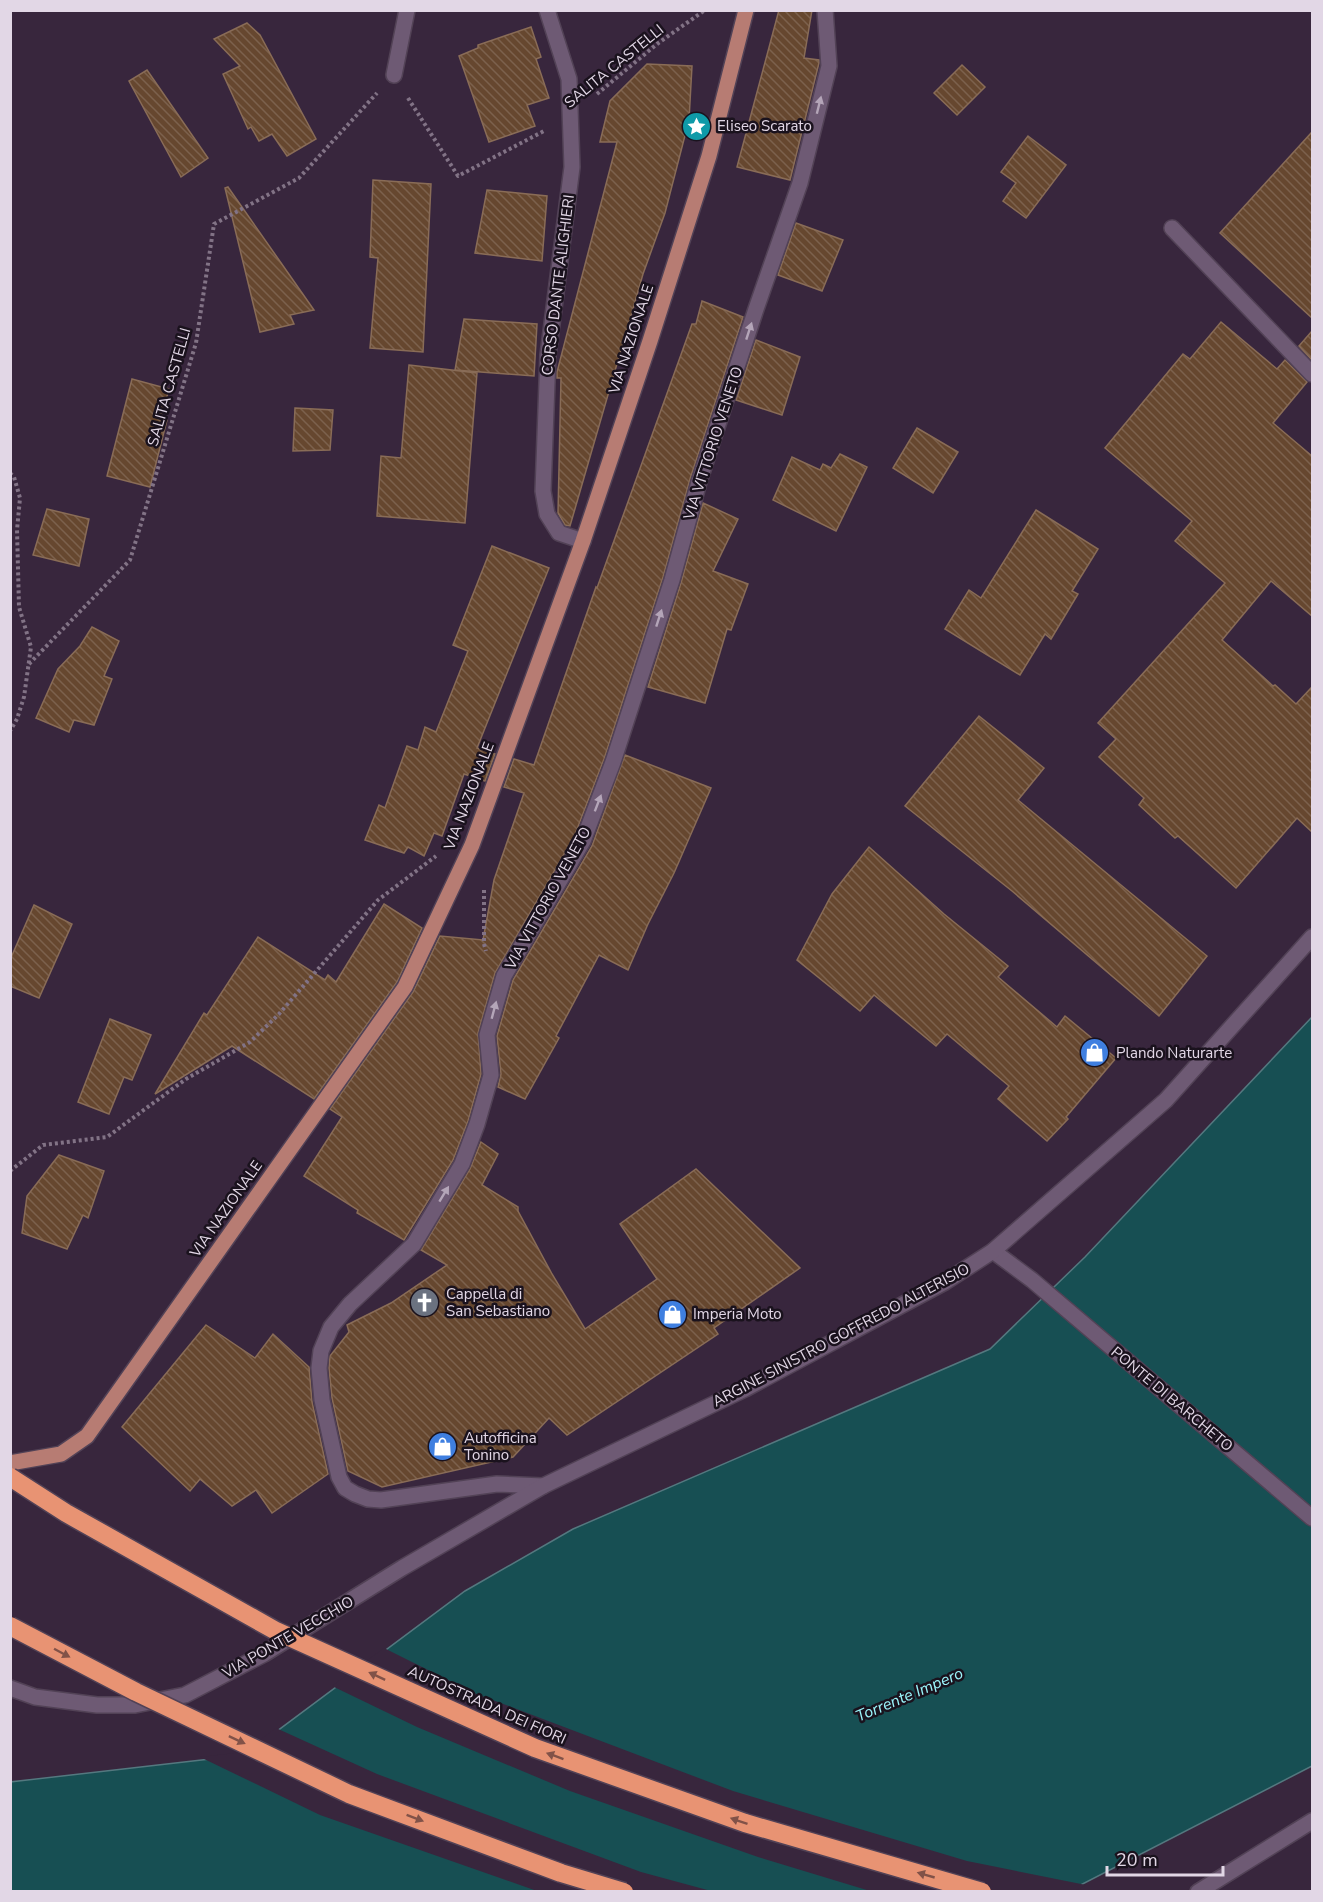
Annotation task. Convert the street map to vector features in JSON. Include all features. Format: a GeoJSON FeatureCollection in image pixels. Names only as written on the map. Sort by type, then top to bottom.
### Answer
{"type":"FeatureCollection","features":[{"type":"Feature","properties":{"kind":"highway","name":"AUTOSTRADA DEI FIORI"},"geometry":{"type":"LineString","coordinates":[[10,1477],[66,1514],[276,1630],[535,1748],[745,1823],[982,1892]]}},
{"type":"Feature","properties":{"kind":"highway"},"geometry":{"type":"LineString","coordinates":[[10,1626],[136,1692],[349,1794],[561,1873],[624,1892]]}},
{"type":"Feature","properties":{"kind":"main road","name":"VIA NAZIONALE"},"geometry":{"type":"LineString","coordinates":[[10,1463],[61,1454],[87,1436],[405,987],[472,845],[583,541],[709,156],[747,10]]}},
{"type":"Feature","properties":{"kind":"street"},"geometry":{"type":"LineString","coordinates":[[394,75],[406,10]]}},
{"type":"Feature","properties":{"kind":"street","name":"CORSO DANTE ALIGHIERI"},"geometry":{"type":"LineString","coordinates":[[547,10],[569,79],[572,167],[548,355],[543,491],[547,514],[559,533],[583,541]]}},
{"type":"Feature","properties":{"kind":"street","name":"VIA VITTORIO VENETO"},"geometry":{"type":"LineString","coordinates":[[543,1486],[497,1484],[381,1500],[368,1499],[345,1488],[339,1477],[322,1400],[321,1352],[331,1327],[350,1304],[414,1244],[462,1164],[477,1124],[491,1075],[487,1035],[504,976],[583,841],[613,762],[672,580],[699,482],[800,183],[829,66],[825,10]]}},
{"type":"Feature","properties":{"kind":"street"},"geometry":{"type":"LineString","coordinates":[[1172,228],[1312,374]]}},
{"type":"Feature","properties":{"kind":"street","name":"ARGINE SINISTRO GOFFREDO ALTERISIO"},"geometry":{"type":"LineString","coordinates":[[543,1486],[745,1389],[945,1282],[993,1251],[1166,1100],[1312,937]]}},
{"type":"Feature","properties":{"kind":"street","name":"PONTE DI BARCHETO"},"geometry":{"type":"LineString","coordinates":[[993,1251],[1032,1280],[1312,1518]]}},
{"type":"Feature","properties":{"kind":"street","name":"VIA PONTE VECCHIO"},"geometry":{"type":"LineString","coordinates":[[10,1688],[35,1697],[97,1705],[135,1705],[185,1695],[264,1654],[543,1486]]}},
{"type":"Feature","properties":{"kind":"street"},"geometry":{"type":"LineString","coordinates":[[1198,1892],[1312,1821]]}},
{"type":"Feature","properties":{"kind":"path","name":"SALITA CASTELLI"},"geometry":{"type":"LineString","coordinates":[[29,664],[130,560],[196,342],[214,224],[299,178],[394,75],[458,176],[570,117],[657,44],[705,10]]}},
{"type":"Feature","properties":{"kind":"path"},"geometry":{"type":"LineString","coordinates":[[10,472],[14,477],[20,498],[17,530],[19,607],[32,647],[24,697],[17,719],[10,731]]}},
{"type":"Feature","properties":{"kind":"path"},"geometry":{"type":"LineString","coordinates":[[10,1172],[43,1145],[106,1137],[186,1079],[250,1042],[279,1014],[378,900],[432,857],[472,845]]}},
{"type":"Feature","properties":{"kind":"water","name":"Torrente Impero"},"geometry":{"type":"Polygon","coordinates":[[[1312,1017],[1312,1766],[1067,1892],[11,1891],[10,1782],[245,1755],[465,1591],[573,1529],[990,1349],[1085,1257],[1312,1017]]]}},
{"type":"Feature","properties":{"kind":"pier"},"geometry":{"type":"Polygon","coordinates":[[[384,1648],[474,1693],[733,1791],[967,1861],[1086,1885],[1073,1892],[870,1891],[758,1857],[570,1791],[417,1727],[332,1686],[384,1648]]]}},
{"type":"Feature","properties":{"kind":"pier"},"geometry":{"type":"Polygon","coordinates":[[[276,1728],[377,1774],[641,1872],[711,1891],[537,1891],[320,1815],[200,1757],[244,1752],[276,1728]]]}},
{"type":"Feature","properties":{"kind":"building"},"geometry":{"type":"Polygon","coordinates":[[[779,10],[812,10],[804,58],[819,60],[790,180],[737,167],[779,10]]]}},
{"type":"Feature","properties":{"kind":"building"},"geometry":{"type":"Polygon","coordinates":[[[247,23],[260,35],[316,139],[287,156],[272,134],[259,141],[251,127],[248,129],[223,74],[240,66],[214,39],[247,23]]]}},
{"type":"Feature","properties":{"kind":"building"},"geometry":{"type":"Polygon","coordinates":[[[531,27],[541,57],[536,59],[549,98],[527,105],[535,126],[489,142],[459,56],[478,48],[478,45],[531,27]]]}},
{"type":"Feature","properties":{"kind":"building"},"geometry":{"type":"Polygon","coordinates":[[[647,64],[692,66],[689,120],[665,213],[643,274],[570,526],[565,525],[558,513],[561,378],[557,378],[557,372],[617,142],[600,142],[610,101],[647,64]]]}},
{"type":"Feature","properties":{"kind":"building"},"geometry":{"type":"Polygon","coordinates":[[[962,65],[985,87],[957,115],[934,93],[962,65]]]}},
{"type":"Feature","properties":{"kind":"building"},"geometry":{"type":"Polygon","coordinates":[[[147,70],[208,158],[181,177],[129,81],[147,70]]]}},
{"type":"Feature","properties":{"kind":"building"},"geometry":{"type":"Polygon","coordinates":[[[1312,132],[1312,318],[1220,233],[1312,132]]]}},
{"type":"Feature","properties":{"kind":"building"},"geometry":{"type":"Polygon","coordinates":[[[1028,136],[1066,165],[1026,218],[1003,201],[1016,183],[1001,172],[1028,136]]]}},
{"type":"Feature","properties":{"kind":"building"},"geometry":{"type":"Polygon","coordinates":[[[373,180],[431,184],[423,352],[370,348],[378,258],[370,257],[373,180]]]}},
{"type":"Feature","properties":{"kind":"building"},"geometry":{"type":"Polygon","coordinates":[[[228,187],[314,310],[290,315],[294,324],[260,332],[225,188],[228,187]]]}},
{"type":"Feature","properties":{"kind":"building"},"geometry":{"type":"Polygon","coordinates":[[[487,190],[547,196],[542,261],[475,253],[487,190]]]}},
{"type":"Feature","properties":{"kind":"building"},"geometry":{"type":"Polygon","coordinates":[[[796,223],[843,240],[822,291],[778,275],[796,223]]]}},
{"type":"Feature","properties":{"kind":"building"},"geometry":{"type":"Polygon","coordinates":[[[702,301],[743,317],[690,479],[663,577],[604,759],[574,837],[495,973],[478,1033],[481,1074],[468,1121],[453,1160],[404,1240],[357,1213],[358,1210],[304,1176],[342,1117],[330,1109],[413,992],[440,936],[483,940],[494,880],[524,793],[504,787],[514,759],[534,765],[596,587],[692,324],[696,324],[702,301]]]}},
{"type":"Feature","properties":{"kind":"building"},"geometry":{"type":"Polygon","coordinates":[[[464,319],[537,324],[534,376],[455,370],[464,319]]]}},
{"type":"Feature","properties":{"kind":"building"},"geometry":{"type":"Polygon","coordinates":[[[1221,322],[1277,369],[1285,360],[1307,382],[1273,423],[1312,456],[1312,616],[1271,581],[1222,640],[1296,704],[1312,687],[1312,832],[1297,818],[1236,888],[1178,836],[1175,838],[1139,805],[1144,798],[1099,757],[1116,739],[1098,723],[1225,583],[1175,541],[1192,521],[1105,448],[1183,354],[1190,359],[1221,322]]]}},
{"type":"Feature","properties":{"kind":"building"},"geometry":{"type":"Polygon","coordinates":[[[1312,331],[1312,360],[1299,346],[1312,331]]]}},
{"type":"Feature","properties":{"kind":"building"},"geometry":{"type":"Polygon","coordinates":[[[756,340],[800,357],[782,415],[736,400],[756,340]]]}},
{"type":"Feature","properties":{"kind":"building"},"geometry":{"type":"Polygon","coordinates":[[[409,365],[477,373],[465,523],[377,516],[381,456],[401,458],[409,365]]]}},
{"type":"Feature","properties":{"kind":"building"},"geometry":{"type":"Polygon","coordinates":[[[132,379],[169,389],[161,418],[167,420],[150,487],[107,476],[132,379]]]}},
{"type":"Feature","properties":{"kind":"building"},"geometry":{"type":"Polygon","coordinates":[[[295,408],[333,410],[330,450],[293,451],[295,408]]]}},
{"type":"Feature","properties":{"kind":"building"},"geometry":{"type":"Polygon","coordinates":[[[917,428],[958,452],[933,493],[893,468],[917,428]]]}},
{"type":"Feature","properties":{"kind":"building"},"geometry":{"type":"Polygon","coordinates":[[[840,454],[867,467],[836,531],[773,500],[792,457],[820,470],[823,464],[831,468],[840,454]]]}},
{"type":"Feature","properties":{"kind":"building"},"geometry":{"type":"Polygon","coordinates":[[[703,503],[738,519],[713,571],[748,584],[731,630],[727,629],[705,703],[648,687],[681,583],[703,503]]]}},
{"type":"Feature","properties":{"kind":"building"},"geometry":{"type":"Polygon","coordinates":[[[47,509],[89,519],[79,566],[33,555],[47,509]]]}},
{"type":"Feature","properties":{"kind":"building"},"geometry":{"type":"Polygon","coordinates":[[[1036,510],[1098,549],[1072,591],[1078,594],[1051,639],[1045,634],[1020,675],[945,629],[969,590],[981,598],[1036,510]]]}},
{"type":"Feature","properties":{"kind":"building"},"geometry":{"type":"Polygon","coordinates":[[[492,546],[549,568],[477,748],[495,754],[485,781],[464,774],[442,836],[434,833],[424,856],[408,847],[404,853],[365,840],[379,805],[385,808],[407,746],[418,750],[425,727],[436,732],[468,651],[453,645],[492,546]]]}},
{"type":"Feature","properties":{"kind":"building"},"geometry":{"type":"Polygon","coordinates":[[[92,627],[119,641],[104,676],[112,679],[94,725],[74,720],[69,732],[36,718],[58,669],[80,646],[92,627]]]}},
{"type":"Feature","properties":{"kind":"building"},"geometry":{"type":"Polygon","coordinates":[[[979,716],[1044,768],[1018,800],[1207,956],[1159,1016],[1012,891],[905,806],[979,716]]]}},
{"type":"Feature","properties":{"kind":"building"},"geometry":{"type":"Polygon","coordinates":[[[625,755],[711,788],[628,970],[599,955],[556,1036],[559,1038],[525,1099],[498,1087],[501,1074],[497,1036],[513,980],[592,846],[625,755]]]}},
{"type":"Feature","properties":{"kind":"building"},"geometry":{"type":"Polygon","coordinates":[[[869,847],[944,914],[1008,966],[998,977],[1057,1027],[1065,1016],[1116,1058],[1066,1117],[1068,1119],[1047,1141],[998,1099],[1009,1086],[947,1034],[936,1046],[874,995],[860,1011],[797,960],[832,894],[869,847]]]}},
{"type":"Feature","properties":{"kind":"building"},"geometry":{"type":"Polygon","coordinates":[[[384,904],[422,928],[397,982],[314,1099],[232,1046],[155,1094],[204,1013],[207,1015],[258,937],[325,980],[328,975],[336,982],[384,904]]]}},
{"type":"Feature","properties":{"kind":"building"},"geometry":{"type":"Polygon","coordinates":[[[34,905],[72,924],[39,998],[10,986],[10,960],[34,905]]]}},
{"type":"Feature","properties":{"kind":"building"},"geometry":{"type":"Polygon","coordinates":[[[110,1019],[151,1035],[132,1080],[124,1077],[109,1114],[78,1102],[110,1019]]]}},
{"type":"Feature","properties":{"kind":"building"},"geometry":{"type":"Polygon","coordinates":[[[481,1142],[498,1154],[482,1185],[518,1207],[518,1211],[552,1274],[585,1329],[657,1279],[620,1224],[696,1169],[800,1268],[714,1328],[718,1334],[567,1435],[549,1418],[513,1457],[382,1487],[348,1471],[332,1398],[330,1356],[349,1332],[347,1325],[391,1303],[447,1265],[421,1250],[470,1169],[481,1142]]]}},
{"type":"Feature","properties":{"kind":"building"},"geometry":{"type":"Polygon","coordinates":[[[59,1155],[104,1171],[88,1218],[83,1215],[67,1249],[22,1233],[27,1196],[59,1155]]]}},
{"type":"Feature","properties":{"kind":"building"},"geometry":{"type":"Polygon","coordinates":[[[206,1325],[255,1358],[273,1334],[309,1367],[312,1402],[328,1474],[272,1513],[256,1490],[232,1506],[200,1479],[190,1491],[122,1427],[206,1325]]]}},
{"type":"Feature","properties":{"kind":"place","name":"Eliseo Scarato"},"geometry":{"type":"Point","coordinates":[696,126]}},
{"type":"Feature","properties":{"kind":"place","name":"Plando Naturarte"},"geometry":{"type":"Point","coordinates":[1095,1053]}},
{"type":"Feature","properties":{"kind":"place","name":"Cappella di San Sebastiano"},"geometry":{"type":"Point","coordinates":[425,1303]}},
{"type":"Feature","properties":{"kind":"place","name":"Imperia Moto"},"geometry":{"type":"Point","coordinates":[672,1314]}},
{"type":"Feature","properties":{"kind":"place","name":"Autofficina Tonino"},"geometry":{"type":"Point","coordinates":[443,1447]}}]}
